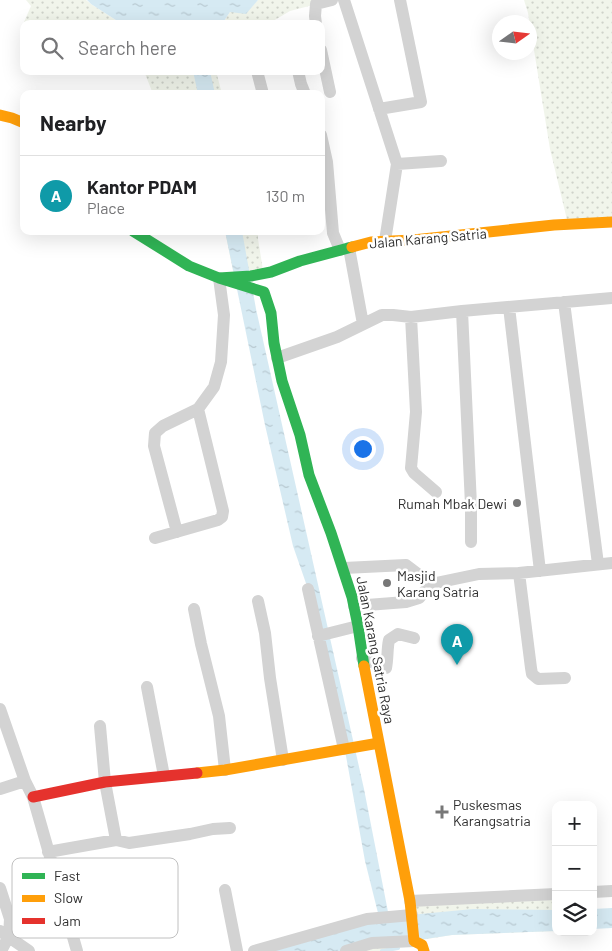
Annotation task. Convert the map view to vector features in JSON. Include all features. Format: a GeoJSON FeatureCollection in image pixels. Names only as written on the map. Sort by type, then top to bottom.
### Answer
{"type":"FeatureCollection","features":[{"type":"Feature","properties":{"kind":"street"},"geometry":{"type":"LineString","coordinates":[[315,20],[316,4],[332,0]]}},
{"type":"Feature","properties":{"kind":"street"},"geometry":{"type":"LineString","coordinates":[[344,0],[397,164],[384,241]]}},
{"type":"Feature","properties":{"kind":"street"},"geometry":{"type":"LineString","coordinates":[[379,109],[421,102],[400,0]]}},
{"type":"Feature","properties":{"kind":"street"},"geometry":{"type":"LineString","coordinates":[[325,69],[330,92]]}},
{"type":"Feature","properties":{"kind":"street"},"geometry":{"type":"LineString","coordinates":[[259,75],[262,90]]}},
{"type":"Feature","properties":{"kind":"street"},"geometry":{"type":"LineString","coordinates":[[299,75],[303,90]]}},
{"type":"Feature","properties":{"kind":"street"},"geometry":{"type":"LineString","coordinates":[[0,114],[20,121]]}},
{"type":"Feature","properties":{"kind":"street"},"geometry":{"type":"LineString","coordinates":[[325,151],[328,162],[333,233],[344,249],[363,324]]}},
{"type":"Feature","properties":{"kind":"street"},"geometry":{"type":"LineString","coordinates":[[397,164],[441,161]]}},
{"type":"Feature","properties":{"kind":"street","name":"Jalan Karang Satria"},"geometry":{"type":"LineString","coordinates":[[139,235],[189,266],[219,278],[251,276],[271,272],[300,261],[372,242],[413,240],[554,225],[612,222]]}},
{"type":"Feature","properties":{"kind":"street"},"geometry":{"type":"LineString","coordinates":[[271,272],[277,358]]}},
{"type":"Feature","properties":{"kind":"street"},"geometry":{"type":"LineString","coordinates":[[177,532],[154,446],[155,433],[163,426],[198,409],[214,386],[221,362],[224,315],[219,278],[264,292],[271,313],[277,358]]}},
{"type":"Feature","properties":{"kind":"street"},"geometry":{"type":"LineString","coordinates":[[277,358],[337,337],[382,315],[411,317],[612,298]]}},
{"type":"Feature","properties":{"kind":"street"},"geometry":{"type":"LineString","coordinates":[[564,302],[598,564]]}},
{"type":"Feature","properties":{"kind":"street"},"geometry":{"type":"LineString","coordinates":[[509,307],[540,571]]}},
{"type":"Feature","properties":{"kind":"street"},"geometry":{"type":"LineString","coordinates":[[462,311],[471,542]]}},
{"type":"Feature","properties":{"kind":"street"},"geometry":{"type":"LineString","coordinates":[[411,317],[416,412],[411,468],[414,473],[436,492]]}},
{"type":"Feature","properties":{"kind":"street","name":"Jalan Karang Satria Raya"},"geometry":{"type":"LineString","coordinates":[[277,358],[282,381],[300,435],[309,475],[344,568],[354,606],[362,658],[410,901],[414,941]]}},
{"type":"Feature","properties":{"kind":"street"},"geometry":{"type":"LineString","coordinates":[[155,538],[218,520],[222,517],[223,511],[198,409]]}},
{"type":"Feature","properties":{"kind":"street"},"geometry":{"type":"LineString","coordinates":[[354,606],[406,602],[419,598],[431,584],[478,574],[518,573],[612,563]]}},
{"type":"Feature","properties":{"kind":"street"},"geometry":{"type":"LineString","coordinates":[[344,568],[406,566],[431,584]]}},
{"type":"Feature","properties":{"kind":"street"},"geometry":{"type":"LineString","coordinates":[[518,573],[532,674],[538,679],[565,678]]}},
{"type":"Feature","properties":{"kind":"street"},"geometry":{"type":"LineString","coordinates":[[308,589],[344,749]]}},
{"type":"Feature","properties":{"kind":"street"},"geometry":{"type":"LineString","coordinates":[[258,601],[283,760]]}},
{"type":"Feature","properties":{"kind":"street"},"geometry":{"type":"LineString","coordinates":[[194,609],[219,716],[225,770]]}},
{"type":"Feature","properties":{"kind":"street"},"geometry":{"type":"LineString","coordinates":[[318,636],[358,626]]}},
{"type":"Feature","properties":{"kind":"street"},"geometry":{"type":"LineString","coordinates":[[362,658],[386,668],[389,640],[398,634],[414,638]]}},
{"type":"Feature","properties":{"kind":"street"},"geometry":{"type":"LineString","coordinates":[[147,687],[164,776]]}},
{"type":"Feature","properties":{"kind":"street"},"geometry":{"type":"LineString","coordinates":[[0,709],[25,781],[33,797],[50,858]]}},
{"type":"Feature","properties":{"kind":"street"},"geometry":{"type":"LineString","coordinates":[[100,726],[105,782],[116,840]]}},
{"type":"Feature","properties":{"kind":"street"},"geometry":{"type":"LineString","coordinates":[[33,797],[105,782],[225,770],[379,742]]}},
{"type":"Feature","properties":{"kind":"street"},"geometry":{"type":"LineString","coordinates":[[0,789],[25,781]]}},
{"type":"Feature","properties":{"kind":"street"},"geometry":{"type":"LineString","coordinates":[[48,852],[116,840],[129,842],[230,828]]}},
{"type":"Feature","properties":{"kind":"street"},"geometry":{"type":"LineString","coordinates":[[0,888],[10,919],[4,934],[1,951]]}},
{"type":"Feature","properties":{"kind":"street"},"geometry":{"type":"LineString","coordinates":[[225,890],[237,951]]}},
{"type":"Feature","properties":{"kind":"street"},"geometry":{"type":"LineString","coordinates":[[597,892],[612,891]]}},
{"type":"Feature","properties":{"kind":"street"},"geometry":{"type":"LineString","coordinates":[[410,901],[552,894]]}},
{"type":"Feature","properties":{"kind":"street"},"geometry":{"type":"LineString","coordinates":[[254,951],[367,919],[412,915]]}},
{"type":"Feature","properties":{"kind":"street"},"geometry":{"type":"LineString","coordinates":[[4,934],[30,951]]}},
{"type":"Feature","properties":{"kind":"street"},"geometry":{"type":"LineString","coordinates":[[73,938],[77,951]]}},
{"type":"Feature","properties":{"kind":"street"},"geometry":{"type":"LineString","coordinates":[[346,951],[372,944],[414,941],[422,945],[424,951]]}},
{"type":"Feature","properties":{"kind":"shaded area"},"geometry":{"type":"Polygon","coordinates":[[[26,0],[86,0],[116,20],[25,20],[31,6],[26,0]]]}},
{"type":"Feature","properties":{"kind":"shaded area"},"geometry":{"type":"Polygon","coordinates":[[[258,0],[332,0],[290,11],[275,20],[225,20],[230,12],[254,4],[258,0]]]}},
{"type":"Feature","properties":{"kind":"shaded area"},"geometry":{"type":"Polygon","coordinates":[[[524,0],[612,0],[612,222],[568,224],[550,149],[536,60],[537,15],[528,15],[524,0]]]}},
{"type":"Feature","properties":{"kind":"shaded area"},"geometry":{"type":"Polygon","coordinates":[[[146,75],[217,75],[221,90],[151,90],[146,75]]]}},
{"type":"Feature","properties":{"kind":"shaded area"},"geometry":{"type":"Polygon","coordinates":[[[226,235],[258,235],[263,270],[233,271],[226,235]]]}},
{"type":"Feature","properties":{"kind":"shaded area"},"geometry":{"type":"Polygon","coordinates":[[[552,894],[552,931],[452,935],[414,941],[398,948],[382,951],[346,951],[388,942],[410,901],[552,894]]]}},
{"type":"Feature","properties":{"kind":"water"},"geometry":{"type":"Polygon","coordinates":[[[87,0],[258,0],[246,14],[230,12],[225,20],[116,20],[87,0]]]}},
{"type":"Feature","properties":{"kind":"water"},"geometry":{"type":"Polygon","coordinates":[[[194,75],[211,75],[214,90],[197,90],[194,75]]]}},
{"type":"Feature","properties":{"kind":"water"},"geometry":{"type":"Polygon","coordinates":[[[226,235],[243,235],[256,309],[364,789],[389,917],[473,909],[552,910],[552,931],[452,935],[346,951],[254,951],[379,917],[365,861],[344,745],[308,589],[293,546],[265,425],[226,235]]]}},
{"type":"Feature","properties":{"kind":"water"},"geometry":{"type":"Polygon","coordinates":[[[612,908],[612,928],[597,929],[597,909],[612,908]]]}},
{"type":"Feature","properties":{"kind":"waterway"},"geometry":{"type":"LineString","coordinates":[[382,951],[398,948]]}},
{"type":"Feature","properties":{"kind":"traffic: fast"},"geometry":{"type":"LineString","coordinates":[[139,235],[189,266],[219,278],[251,276],[271,272],[300,261],[352,247]]}},
{"type":"Feature","properties":{"kind":"traffic: fast"},"geometry":{"type":"LineString","coordinates":[[219,278],[264,292],[271,313],[274,343],[282,381],[300,435],[309,475],[352,597],[364,666]]}},
{"type":"Feature","properties":{"kind":"traffic: slow"},"geometry":{"type":"LineString","coordinates":[[0,115],[20,121]]}},
{"type":"Feature","properties":{"kind":"traffic: slow"},"geometry":{"type":"LineString","coordinates":[[352,247],[371,242],[413,240],[554,225],[612,222]]}},
{"type":"Feature","properties":{"kind":"traffic: slow"},"geometry":{"type":"LineString","coordinates":[[364,666],[410,901],[414,941],[422,945],[424,951]]}},
{"type":"Feature","properties":{"kind":"traffic: slow"},"geometry":{"type":"LineString","coordinates":[[197,773],[225,770],[379,743]]}},
{"type":"Feature","properties":{"kind":"traffic: jam"},"geometry":{"type":"LineString","coordinates":[[33,797],[105,782],[197,773]]}},
{"type":"Feature","properties":{"kind":"place","name":"Rumah Mbak Dewi"},"geometry":{"type":"Point","coordinates":[517,503]}},
{"type":"Feature","properties":{"kind":"place","name":"Masjid Karang Satria"},"geometry":{"type":"Point","coordinates":[387,583]}},
{"type":"Feature","properties":{"kind":"place","name":"Kantor PDAM"},"geometry":{"type":"Point","coordinates":[457,665]}},
{"type":"Feature","properties":{"kind":"place","name":"Puskesmas Karangsatria"},"geometry":{"type":"Point","coordinates":[442,812]}}]}
